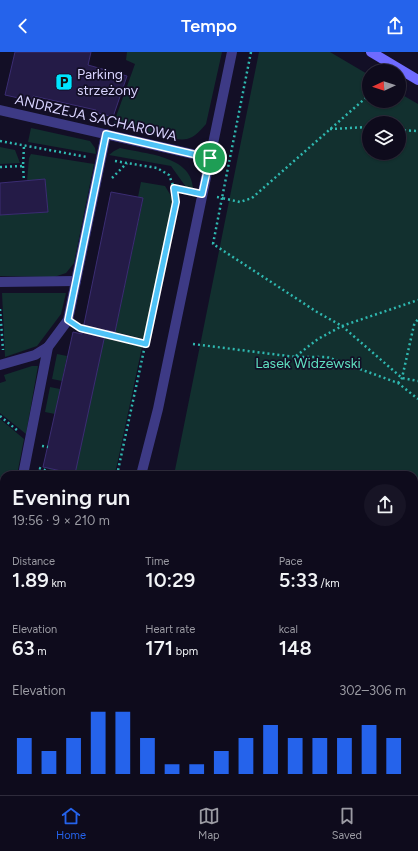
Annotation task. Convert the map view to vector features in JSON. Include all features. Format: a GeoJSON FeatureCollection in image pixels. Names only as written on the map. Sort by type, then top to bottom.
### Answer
{"type":"FeatureCollection","features":[{"type":"Feature","properties":{"kind":"street"},"geometry":{"type":"LineString","coordinates":[[142,471],[158,409],[232,52]]}},
{"type":"Feature","properties":{"kind":"street"},"geometry":{"type":"LineString","coordinates":[[371,52],[418,80]]}},
{"type":"Feature","properties":{"kind":"street","name":"ANDRZEJA SACHAROWA"},"geometry":{"type":"LineString","coordinates":[[0,110],[210,158]]}},
{"type":"Feature","properties":{"kind":"street"},"geometry":{"type":"LineString","coordinates":[[2,365],[35,355],[48,347],[68,320],[106,134]]}},
{"type":"Feature","properties":{"kind":"street"},"geometry":{"type":"LineString","coordinates":[[0,282],[76,281]]}},
{"type":"Feature","properties":{"kind":"street"},"geometry":{"type":"LineString","coordinates":[[24,471],[48,347]]}},
{"type":"Feature","properties":{"kind":"path"},"geometry":{"type":"LineString","coordinates":[[251,52],[213,244],[317,312],[342,326],[402,378],[418,381]]}},
{"type":"Feature","properties":{"kind":"path"},"geometry":{"type":"LineString","coordinates":[[174,188],[240,202],[252,198],[362,101]]}},
{"type":"Feature","properties":{"kind":"path"},"geometry":{"type":"LineString","coordinates":[[329,130],[362,128]]}},
{"type":"Feature","properties":{"kind":"path"},"geometry":{"type":"LineString","coordinates":[[406,130],[418,131]]}},
{"type":"Feature","properties":{"kind":"path"},"geometry":{"type":"LineString","coordinates":[[0,141],[157,168],[169,175],[174,188],[176,202],[118,471]]}},
{"type":"Feature","properties":{"kind":"path"},"geometry":{"type":"LineString","coordinates":[[24,146],[24,181]]}},
{"type":"Feature","properties":{"kind":"path"},"geometry":{"type":"LineString","coordinates":[[0,167],[23,166]]}},
{"type":"Feature","properties":{"kind":"path"},"geometry":{"type":"LineString","coordinates":[[296,356],[318,338],[342,326],[418,300]]}},
{"type":"Feature","properties":{"kind":"path"},"geometry":{"type":"LineString","coordinates":[[0,309],[2,365]]}},
{"type":"Feature","properties":{"kind":"path"},"geometry":{"type":"LineString","coordinates":[[398,383],[402,378],[414,326],[418,319]]}},
{"type":"Feature","properties":{"kind":"path"},"geometry":{"type":"LineString","coordinates":[[68,320],[80,328],[146,344]]}},
{"type":"Feature","properties":{"kind":"path"},"geometry":{"type":"LineString","coordinates":[[193,344],[296,356],[327,357],[398,383],[418,399]]}},
{"type":"Feature","properties":{"kind":"path"},"geometry":{"type":"LineString","coordinates":[[33,466],[47,471]]}},
{"type":"Feature","properties":{"kind":"green space"},"geometry":{"type":"Polygon","coordinates":[[[127,52],[222,52],[206,124],[198,133],[187,139],[180,139],[161,137],[113,125],[135,64],[126,60],[127,52]]]}},
{"type":"Feature","properties":{"kind":"green space","name":"Lasek Widzewski"},"geometry":{"type":"Polygon","coordinates":[[[259,52],[330,52],[362,71],[362,108],[406,108],[406,97],[418,104],[418,471],[175,471],[259,52]]]}},
{"type":"Feature","properties":{"kind":"green space"},"geometry":{"type":"Polygon","coordinates":[[[31,128],[90,141],[95,148],[96,154],[28,142],[31,128]]]}},
{"type":"Feature","properties":{"kind":"green space"},"geometry":{"type":"Polygon","coordinates":[[[0,147],[15,150],[20,163],[0,164],[0,147]]]}},
{"type":"Feature","properties":{"kind":"green space"},"geometry":{"type":"Polygon","coordinates":[[[120,148],[165,158],[175,162],[184,169],[190,177],[193,188],[186,187],[171,166],[109,155],[120,148]]]}},
{"type":"Feature","properties":{"kind":"green space"},"geometry":{"type":"Polygon","coordinates":[[[31,154],[94,164],[74,263],[66,273],[54,277],[0,276],[0,215],[48,212],[45,180],[27,181],[29,158],[31,154]]]}},
{"type":"Feature","properties":{"kind":"green space"},"geometry":{"type":"Polygon","coordinates":[[[141,182],[165,186],[174,201],[144,339],[115,332],[143,199],[138,197],[141,182]]]}},
{"type":"Feature","properties":{"kind":"green space"},"geometry":{"type":"Polygon","coordinates":[[[2,293],[66,293],[61,314],[37,346],[5,357],[2,293]]]}},
{"type":"Feature","properties":{"kind":"green space"},"geometry":{"type":"Polygon","coordinates":[[[104,338],[142,347],[115,471],[76,471],[104,338]]]}},
{"type":"Feature","properties":{"kind":"green space"},"geometry":{"type":"Polygon","coordinates":[[[57,354],[67,356],[62,381],[52,379],[57,354]]]}},
{"type":"Feature","properties":{"kind":"green space"},"geometry":{"type":"Polygon","coordinates":[[[32,366],[38,366],[26,434],[0,413],[0,383],[6,381],[4,375],[32,366]]]}},
{"type":"Feature","properties":{"kind":"green space"},"geometry":{"type":"Polygon","coordinates":[[[50,387],[60,389],[55,414],[45,412],[50,387]]]}},
{"type":"Feature","properties":{"kind":"green space"},"geometry":{"type":"Polygon","coordinates":[[[0,419],[24,439],[18,471],[0,471],[0,419]]]}},
{"type":"Feature","properties":{"kind":"green space"},"geometry":{"type":"Polygon","coordinates":[[[46,468],[60,471],[53,471],[46,468]]]}},
{"type":"Feature","properties":{"kind":"building","name":"Parking strzeżony"},"geometry":{"type":"Polygon","coordinates":[[[15,52],[91,52],[88,65],[127,76],[113,117],[95,112],[96,110],[33,96],[32,101],[5,95],[15,52]]]}},
{"type":"Feature","properties":{"kind":"building"},"geometry":{"type":"Polygon","coordinates":[[[45,179],[48,212],[0,215],[0,183],[45,179]]]}},
{"type":"Feature","properties":{"kind":"building"},"geometry":{"type":"Polygon","coordinates":[[[111,192],[143,198],[115,332],[106,330],[76,471],[61,471],[43,467],[73,332],[82,334],[111,192]]]}},
{"type":"Feature","properties":{"kind":"place","name":"Parking strzeżony"},"geometry":{"type":"Point","coordinates":[64,82]}},
{"type":"Feature","properties":{"kind":"route"},"geometry":{"type":"LineString","coordinates":[[106,134],[210,158],[202,194],[174,188],[176,202],[146,344],[80,328],[68,320],[106,134]]}}]}
